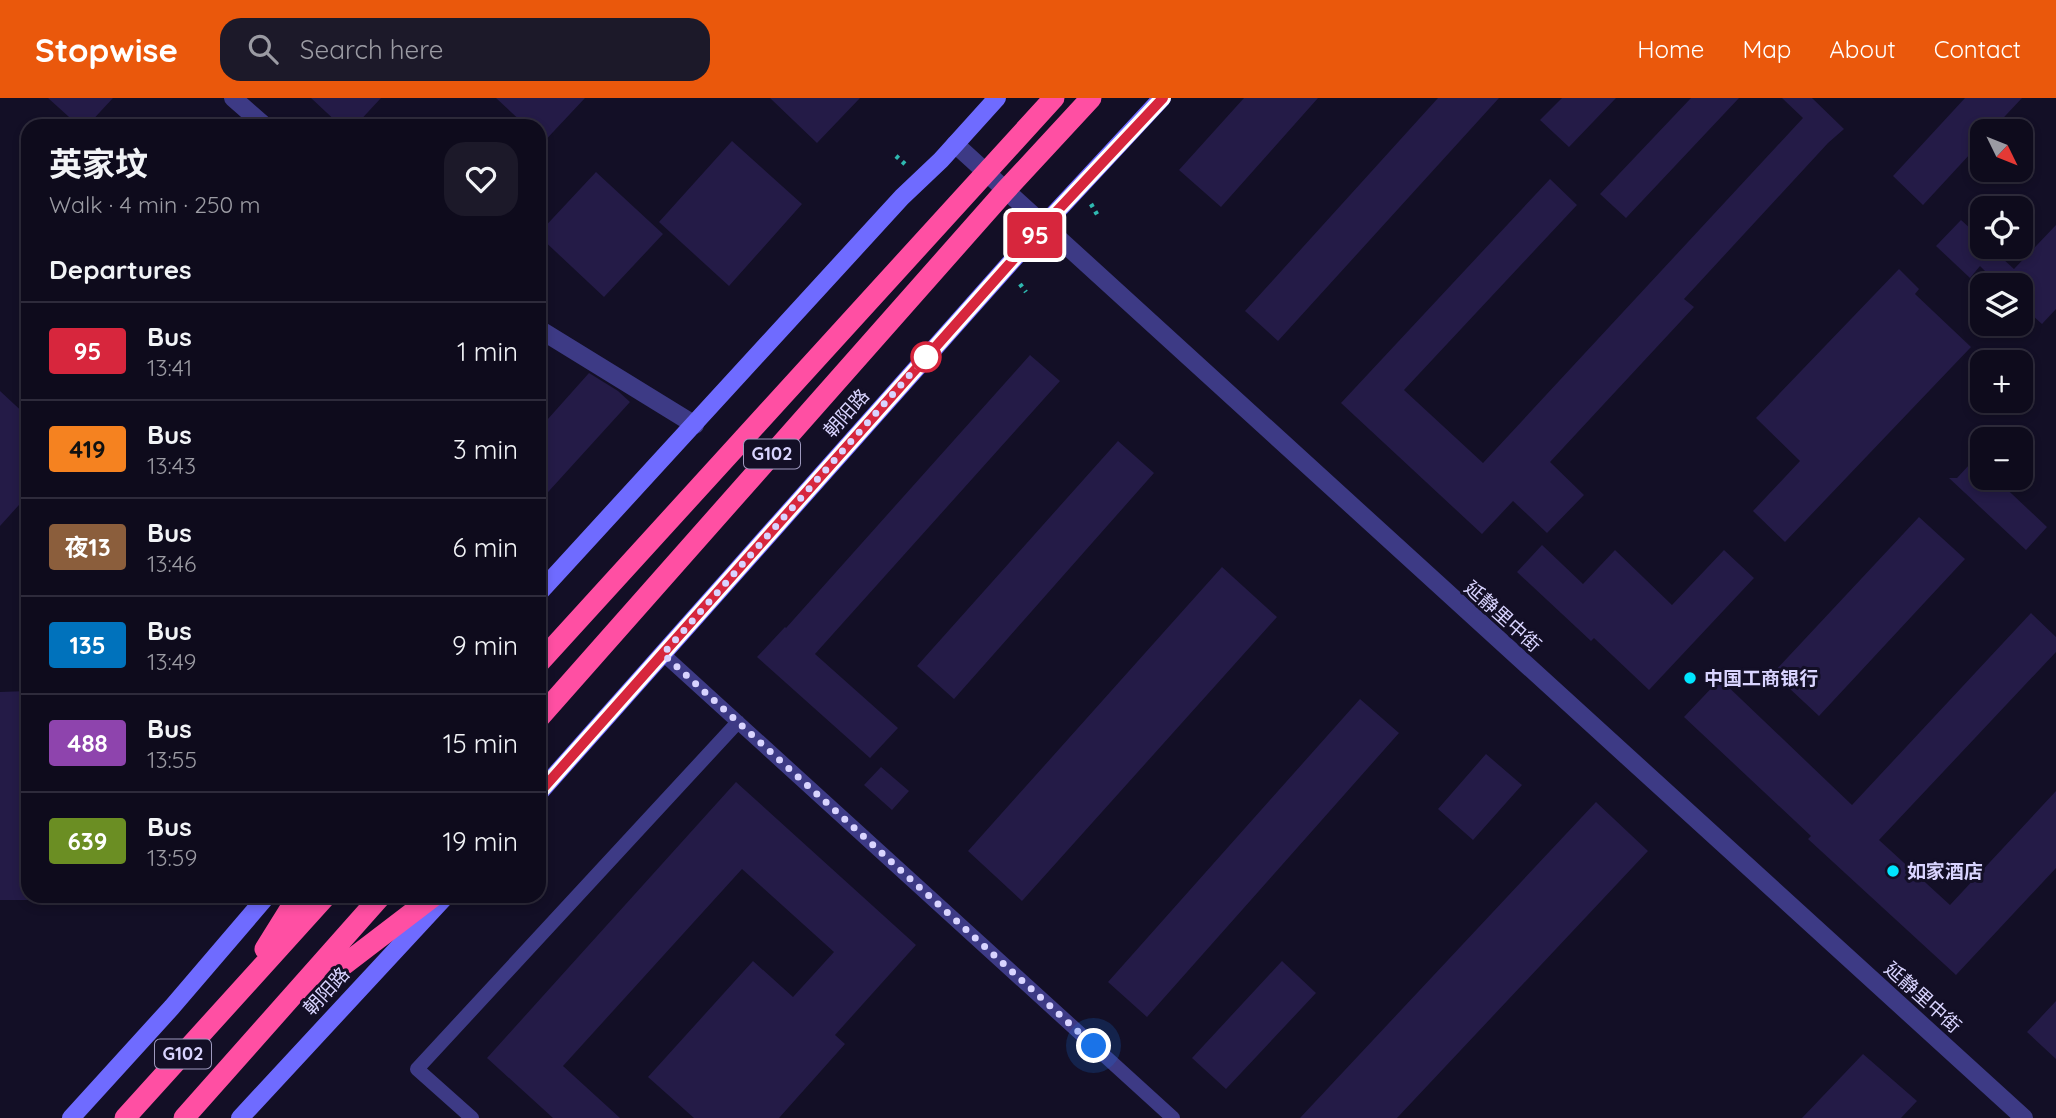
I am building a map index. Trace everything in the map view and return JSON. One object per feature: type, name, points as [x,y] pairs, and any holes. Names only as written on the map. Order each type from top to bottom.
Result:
[{"type":"highway","name":"G102","points":[[546,655],[1054,98]]},
{"type":"highway","name":"朝阳路","points":[[546,710],[1005,191],[1091,98]]},
{"type":"highway","points":[[241,990],[294,903]]},
{"type":"highway","name":"G102","points":[[125,1118],[320,903]]},
{"type":"highway","name":"朝阳路","points":[[184,1118],[375,903]]},
{"type":"highway","points":[[273,1018],[425,903]]},
{"type":"street","points":[[233,98],[257,119]]},
{"type":"street","points":[[546,585],[902,197],[922,180],[997,98]]},
{"type":"street","name":"朝阳路","points":[[546,785],[1043,226],[1163,98]]},
{"type":"street","name":"延静里中街","points":[[955,144],[2024,1118]]},
{"type":"street","points":[[546,334],[695,425]]},
{"type":"street","points":[[71,1118],[172,1007],[261,903]]},
{"type":"street","name":"朝阳路","points":[[240,1118],[440,903]]},
{"type":"lane","points":[[663,654],[1173,1118]]},
{"type":"lane","points":[[472,1118],[417,1069],[738,722]]},
{"type":"building","points":[[48,98],[113,98],[94,119],[71,119]]},
{"type":"building","points":[[311,98],[381,98],[362,119],[334,119]]},
{"type":"building","points":[[496,98],[585,98],[546,140],[546,119],[518,119]]},
{"type":"building","points":[[770,98],[860,98],[817,143]]},
{"type":"building","points":[[1244,98],[1318,98],[1221,207],[1179,170]]},
{"type":"building","points":[[1438,98],[1499,98],[1278,341],[1245,311]]},
{"type":"building","points":[[1562,98],[1616,98],[1569,147],[1540,120]]},
{"type":"building","points":[[1691,98],[1739,98],[1626,218],[1600,194]]},
{"type":"building","points":[[1782,98],[1812,98],[1844,129],[1684,299],[1694,307],[1550,462],[1584,495],[1547,533],[1513,501],[1482,534],[1341,403],[1550,179],[1577,205],[1404,390],[1483,463],[1803,118]]},
{"type":"building","points":[[1965,98],[2022,98],[2002,119],[1970,119],[1970,154],[1923,205],[1893,176]]},
{"type":"building","points":[[732,141],[802,204],[729,286],[659,222]]},
{"type":"building","points":[[596,172],[663,234],[604,297],[546,243],[546,226]]},
{"type":"building","points":[[1961,220],[1970,228],[1970,259],[2003,259],[2014,269],[2024,259],[2033,259],[2033,249],[2056,225],[2056,309],[2042,324],[2033,316],[2033,273],[1987,273],[1980,266],[1974,273],[1970,273],[1970,278],[1936,246]]},
{"type":"building","points":[[1899,269],[1919,289],[1915,294],[1971,347],[1785,542],[1753,511],[1800,461],[1756,418]]},
{"type":"building","points":[[1030,355],[1060,381],[815,654],[898,728],[870,758],[757,657]]},
{"type":"building","points":[[589,373],[630,402],[546,494],[546,421]]},
{"type":"building","points":[[0,391],[21,410],[21,503],[0,526]]},
{"type":"building","points":[[1118,441],[1154,473],[954,699],[917,666]]},
{"type":"building","points":[[1970,464],[1970,490],[2008,490],[2047,527],[2026,550],[1949,478],[1957,478]]},
{"type":"building","points":[[1919,517],[1965,559],[1819,716],[1773,673]]},
{"type":"building","points":[[1542,545],[1583,584],[1615,550],[1672,605],[1724,550],[1754,578],[1649,690],[1594,638],[1591,641],[1517,572]]},
{"type":"building","points":[[1222,567],[1277,617],[1022,901],[968,851]]},
{"type":"building","points":[[2031,613],[2056,637],[2056,652],[1879,840],[1950,905],[2056,791],[2056,868],[1956,975],[1808,839],[1811,836],[1684,717],[1720,679],[1852,805]]},
{"type":"building","points":[[21,691],[21,900],[0,900],[0,692]]},
{"type":"building","points":[[1360,699],[1399,733],[1147,1017],[1108,982]]},
{"type":"building","points":[[1486,754],[1522,785],[1473,840],[1438,809]]},
{"type":"building","points":[[881,767],[909,791],[892,810],[864,785]]},
{"type":"building","points":[[736,782],[916,945],[835,1035],[845,1044],[779,1118],[694,1118],[648,1077],[753,961],[793,997],[834,952],[742,869],[563,1066],[620,1118],[553,1118],[487,1058]]},
{"type":"building","points":[[1596,802],[1648,851],[1397,1118],[1300,1118]]},
{"type":"building","points":[[1282,961],[1316,993],[1226,1089],[1192,1058]]},
{"type":"building","points":[[2056,1001],[2056,1059],[2027,1032]]},
{"type":"building","points":[[1863,1054],[1917,1101],[1901,1118],[1802,1118]]},
{"type":"bus line","name":"95","points":[[546,785],[1043,226],[1163,98]]},
{"type":"place","name":"中国工商银行","points":[[1690,678]]},
{"type":"place","name":"如家酒店","points":[[1893,871]]},
{"type":"route","points":[[926,357],[930,352],[663,654],[1094,1046]]}]
